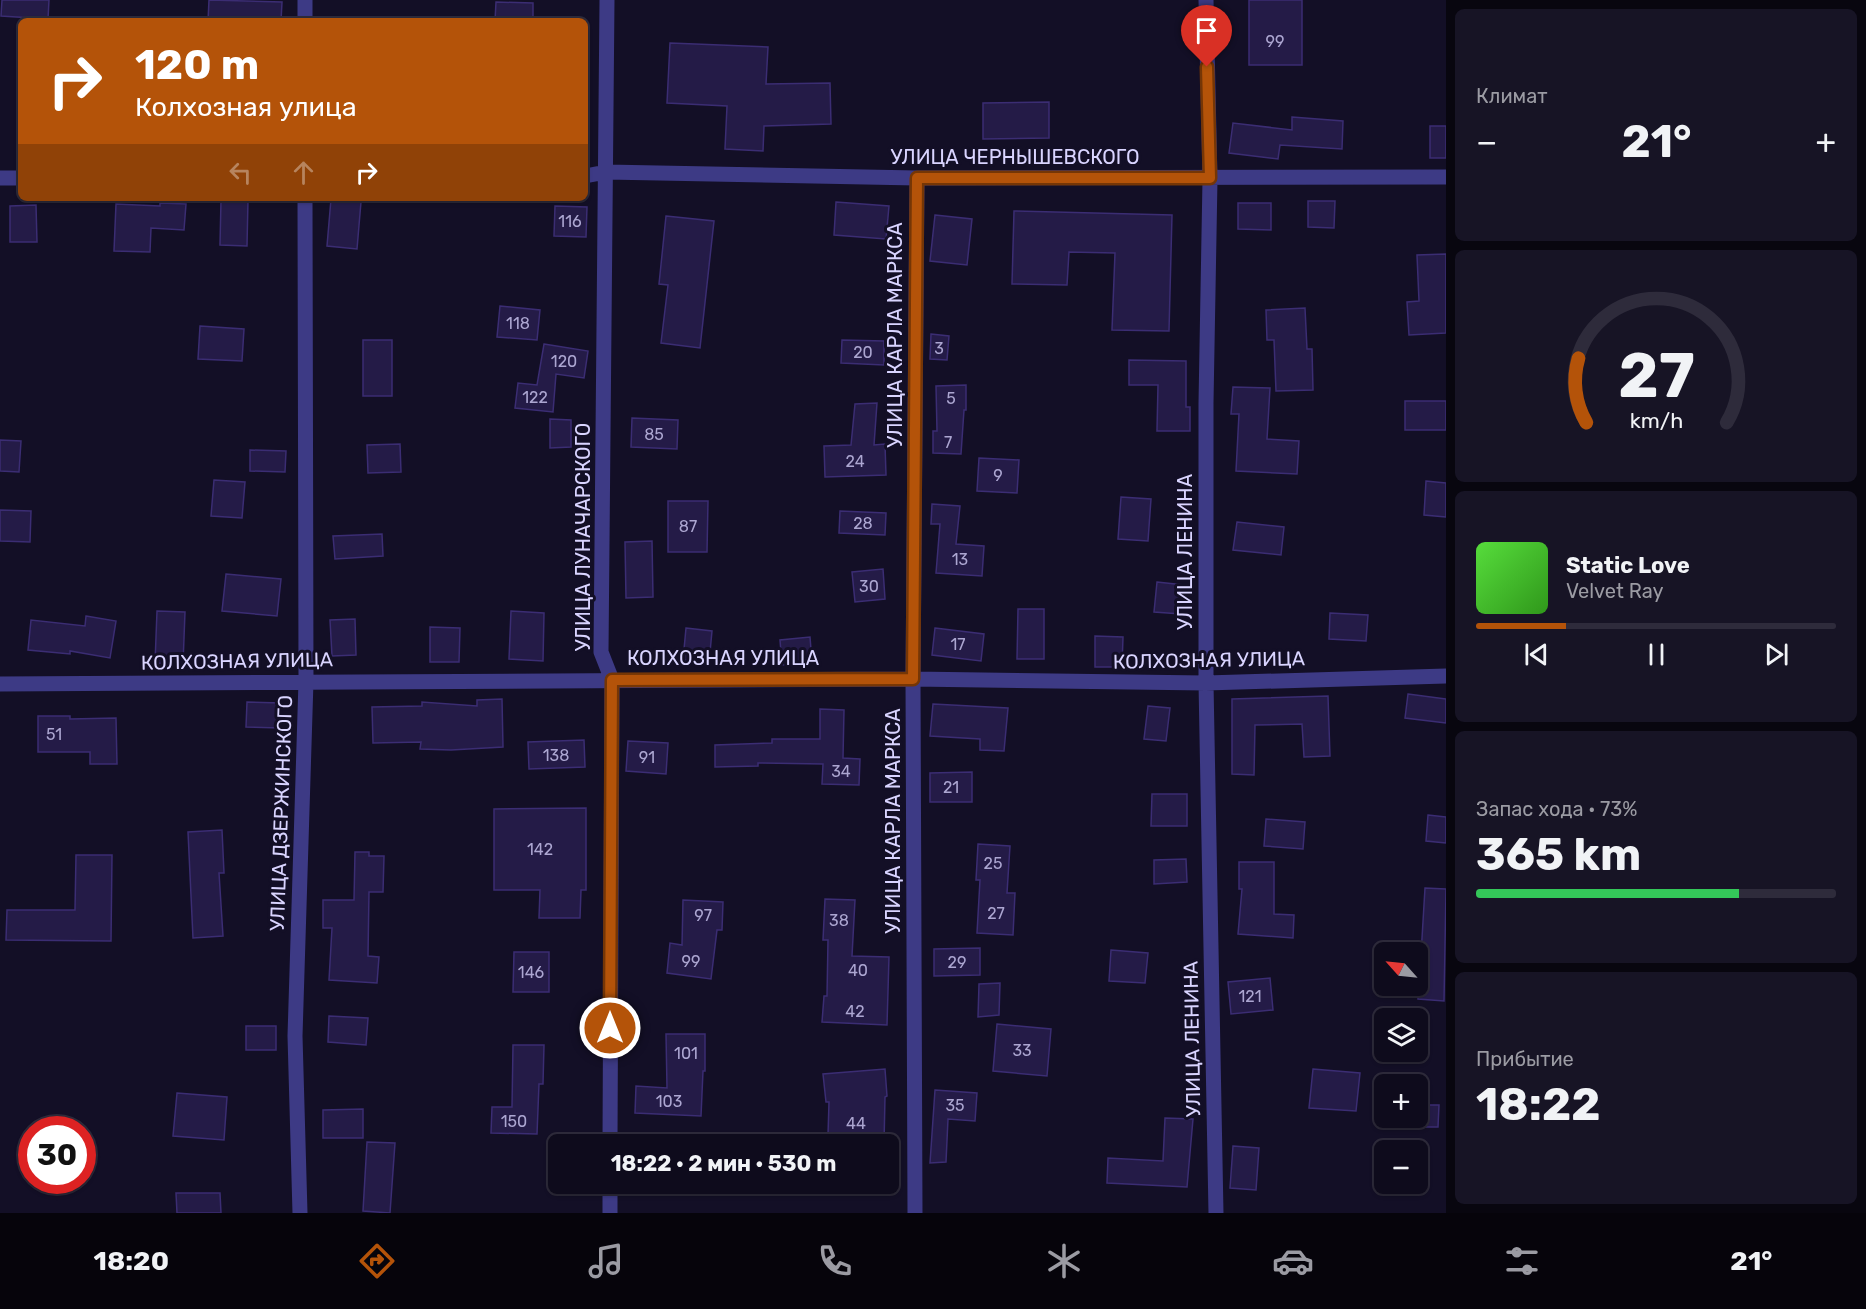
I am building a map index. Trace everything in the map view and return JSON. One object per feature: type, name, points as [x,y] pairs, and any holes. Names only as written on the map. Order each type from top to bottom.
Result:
[{"type":"street","points":[[304,0],[305,18]]},
{"type":"street","name":"УЛИЦА ЛУНАЧАРСКОГО","points":[[607,0],[601,652],[612,680],[610,1134]]},
{"type":"street","name":"УЛИЦА ЛЕНИНА","points":[[1206,0],[1210,178],[1206,415],[1206,683],[1216,1213]]},
{"type":"street","name":"УЛИЦА ЧЕРНЫШЕВСКОГО","points":[[588,175],[606,172],[917,178],[1446,177]]},
{"type":"street","points":[[0,178],[18,178]]},
{"type":"street","name":"УЛИЦА КАРЛА МАРКСА","points":[[915,1213],[913,679],[917,178]]},
{"type":"street","name":"УЛИЦА ДЗЕРЖИНСКОГО","points":[[300,1213],[294,1036],[306,681],[305,201]]},
{"type":"street","name":"КОЛХОЗНАЯ УЛИЦА","points":[[0,684],[913,679],[1206,683],[1446,676]]},
{"type":"street","points":[[610,1194],[610,1213]]},
{"type":"building","points":[[2,0],[49,0],[48,18],[1,16]]},
{"type":"building","points":[[209,0],[282,2],[281,18],[208,18]]},
{"type":"building","points":[[1249,0],[1302,0],[1302,65],[1249,65]]},
{"type":"building","points":[[496,2],[533,3],[533,18],[495,18]]},
{"type":"building","points":[[670,43],[768,47],[766,84],[830,83],[831,124],[764,126],[763,151],[725,149],[727,106],[667,103]]},
{"type":"building","points":[[1049,102],[1049,138],[983,139],[983,103]]},
{"type":"building","points":[[1292,117],[1343,121],[1342,149],[1280,145],[1278,159],[1229,153],[1233,123],[1292,130]]},
{"type":"building","points":[[1430,126],[1446,126],[1446,158],[1430,158]]},
{"type":"building","points":[[221,201],[248,201],[247,246],[220,245]]},
{"type":"building","points":[[331,201],[361,202],[357,249],[327,246]]},
{"type":"building","points":[[1308,201],[1335,201],[1334,228],[1308,227]]},
{"type":"building","points":[[836,202],[889,206],[886,239],[834,235]]},
{"type":"building","points":[[160,203],[186,204],[184,230],[151,228],[150,252],[114,251],[116,204],[160,206]]},
{"type":"building","points":[[1238,203],[1271,203],[1271,230],[1238,229]]},
{"type":"building","points":[[36,205],[37,242],[10,242],[10,206]]},
{"type":"building","points":[[555,206],[587,207],[586,237],[554,236]]},
{"type":"building","points":[[1014,211],[1172,215],[1169,331],[1112,330],[1115,253],[1069,252],[1067,285],[1012,284]]},
{"type":"building","points":[[935,215],[972,219],[967,265],[930,261]]},
{"type":"building","points":[[666,216],[714,221],[700,348],[661,343],[668,285],[659,284]]},
{"type":"building","points":[[1446,254],[1446,333],[1409,335],[1407,302],[1419,301],[1417,255]]},
{"type":"building","points":[[500,306],[540,310],[537,340],[497,337]]},
{"type":"building","points":[[1305,308],[1307,349],[1312,349],[1313,390],[1276,391],[1274,340],[1267,340],[1266,310]]},
{"type":"building","points":[[200,326],[244,329],[242,361],[198,359]]},
{"type":"building","points":[[931,334],[949,336],[947,360],[930,359]]},
{"type":"building","points":[[363,340],[392,340],[392,396],[363,396]]},
{"type":"building","points":[[842,340],[884,341],[884,365],[841,363]]},
{"type":"building","points":[[544,344],[588,351],[584,378],[556,374],[553,412],[515,408],[518,383],[537,385]]},
{"type":"building","points":[[1129,360],[1186,361],[1186,407],[1190,407],[1190,431],[1157,431],[1158,385],[1129,385]]},
{"type":"building","points":[[966,385],[966,410],[964,410],[961,454],[933,453],[933,431],[937,431],[936,386]]},
{"type":"building","points":[[1233,387],[1270,388],[1267,439],[1299,441],[1297,474],[1236,471],[1239,414],[1231,414]]},
{"type":"building","points":[[1405,401],[1446,401],[1446,430],[1405,430]]},
{"type":"building","points":[[877,403],[874,445],[885,444],[886,475],[825,477],[824,446],[851,445],[855,404]]},
{"type":"building","points":[[632,418],[678,420],[677,449],[631,447]]},
{"type":"building","points":[[550,419],[571,420],[571,447],[550,448]]},
{"type":"building","points":[[0,440],[21,441],[19,472],[0,471]]},
{"type":"building","points":[[400,444],[401,472],[368,473],[367,445]]},
{"type":"building","points":[[250,450],[286,451],[285,472],[250,471]]},
{"type":"building","points":[[979,458],[1019,460],[1017,493],[977,491]]},
{"type":"building","points":[[214,480],[245,482],[242,518],[211,516]]},
{"type":"building","points":[[1426,481],[1446,483],[1446,517],[1424,515]]},
{"type":"building","points":[[1121,497],[1151,499],[1148,541],[1118,539]]},
{"type":"building","points":[[668,501],[708,501],[707,552],[668,552]]},
{"type":"building","points":[[932,504],[960,506],[956,544],[984,546],[982,576],[936,573],[940,524],[931,524]]},
{"type":"building","points":[[0,510],[31,511],[30,542],[0,541]]},
{"type":"building","points":[[840,511],[886,513],[885,535],[839,533]]},
{"type":"building","points":[[1237,522],[1284,527],[1281,555],[1233,550]]},
{"type":"building","points":[[382,534],[383,556],[335,559],[333,536]]},
{"type":"building","points":[[652,541],[653,597],[626,598],[625,542]]},
{"type":"building","points":[[883,569],[885,599],[855,602],[852,572]]},
{"type":"building","points":[[226,574],[281,579],[277,616],[222,611]]},
{"type":"building","points":[[1157,582],[1184,585],[1181,614],[1154,612]]},
{"type":"building","points":[[1018,609],[1044,609],[1044,659],[1017,659]]},
{"type":"building","points":[[157,611],[185,612],[183,664],[155,663]]},
{"type":"building","points":[[511,611],[544,613],[543,661],[509,659]]},
{"type":"building","points":[[1330,613],[1368,615],[1366,641],[1329,639]]},
{"type":"building","points":[[86,616],[116,621],[110,658],[70,651],[70,654],[28,650],[31,620],[85,626]]},
{"type":"building","points":[[355,619],[356,655],[332,656],[330,620]]},
{"type":"building","points":[[430,627],[460,628],[459,662],[430,662]]},
{"type":"building","points":[[686,628],[712,631],[709,663],[683,660]]},
{"type":"building","points":[[935,628],[984,634],[981,661],[932,655]]},
{"type":"building","points":[[1095,636],[1123,637],[1122,667],[1095,667]]},
{"type":"building","points":[[810,637],[812,662],[782,665],[780,640]]},
{"type":"building","points":[[1408,694],[1446,699],[1446,723],[1405,718]]},
{"type":"building","points":[[1328,696],[1330,756],[1304,757],[1302,724],[1255,725],[1254,775],[1232,774],[1232,699]]},
{"type":"building","points":[[502,699],[503,747],[451,750],[420,749],[421,742],[373,743],[372,707],[422,706],[422,702],[477,706],[477,700]]},
{"type":"building","points":[[247,702],[281,703],[280,728],[246,727]]},
{"type":"building","points":[[933,704],[1008,708],[1004,751],[980,750],[980,739],[930,736]]},
{"type":"building","points":[[1148,706],[1170,708],[1166,741],[1144,739]]},
{"type":"building","points":[[820,709],[844,710],[843,758],[860,759],[859,785],[822,784],[823,764],[758,763],[758,766],[715,767],[715,745],[772,743],[772,739],[820,739]]},
{"type":"building","points":[[38,716],[70,716],[70,719],[116,718],[117,764],[90,764],[90,752],[38,752]]},
{"type":"building","points":[[584,740],[585,767],[529,769],[528,742]]},
{"type":"building","points":[[628,741],[668,743],[666,774],[626,771]]},
{"type":"building","points":[[972,772],[972,802],[930,802],[930,773]]},
{"type":"building","points":[[1152,794],[1187,794],[1187,826],[1151,826]]},
{"type":"building","points":[[586,808],[586,890],[581,890],[580,918],[539,918],[540,890],[494,890],[494,809]]},
{"type":"building","points":[[1428,815],[1446,817],[1446,843],[1426,841]]},
{"type":"building","points":[[1266,819],[1305,822],[1303,849],[1264,846]]},
{"type":"building","points":[[222,830],[224,873],[219,873],[223,936],[193,938],[188,832]]},
{"type":"building","points":[[978,844],[1010,846],[1007,893],[1015,893],[1013,935],[977,933],[980,880],[976,880]]},
{"type":"building","points":[[355,852],[369,852],[369,856],[384,856],[383,892],[369,892],[368,956],[379,957],[377,983],[329,980],[332,928],[323,928],[323,900],[354,900]]},
{"type":"building","points":[[76,855],[112,855],[111,941],[6,940],[7,910],[75,910]]},
{"type":"building","points":[[1186,859],[1187,882],[1154,884],[1154,860]]},
{"type":"building","points":[[1239,862],[1274,862],[1274,914],[1294,915],[1293,938],[1238,934],[1242,889],[1239,889]]},
{"type":"building","points":[[1425,888],[1446,889],[1444,1001],[1418,999],[1418,996],[1428,996],[1428,942],[1422,942]]},
{"type":"building","points":[[825,899],[855,900],[852,956],[889,957],[887,1025],[822,1022],[824,996],[827,996],[828,940],[823,940]]},
{"type":"building","points":[[683,900],[723,902],[722,930],[717,930],[711,979],[667,973],[670,943],[682,945]]},
{"type":"building","points":[[980,948],[980,975],[934,976],[934,949]]},
{"type":"building","points":[[1111,950],[1148,953],[1145,983],[1109,981]]},
{"type":"building","points":[[514,952],[549,952],[549,992],[513,992]]},
{"type":"building","points":[[1270,978],[1273,1010],[1231,1014],[1228,982]]},
{"type":"building","points":[[1000,983],[999,1015],[978,1017],[979,984]]},
{"type":"building","points":[[329,1016],[368,1018],[366,1045],[328,1042]]},
{"type":"building","points":[[997,1024],[1051,1029],[1047,1076],[993,1071]]},
{"type":"building","points":[[246,1026],[276,1026],[276,1050],[246,1050]]},
{"type":"building","points":[[666,1034],[705,1034],[705,1071],[703,1071],[701,1116],[635,1113],[636,1086],[667,1088]]},
{"type":"building","points":[[513,1045],[544,1045],[543,1084],[539,1084],[537,1134],[491,1133],[492,1107],[512,1107]]},
{"type":"building","points":[[885,1069],[887,1096],[885,1097],[884,1134],[828,1134],[829,1102],[826,1102],[823,1074]]},
{"type":"building","points":[[1313,1069],[1360,1073],[1356,1111],[1309,1108]]},
{"type":"building","points":[[935,1090],[977,1093],[975,1121],[948,1119],[946,1162],[930,1163]]},
{"type":"building","points":[[177,1093],[227,1097],[224,1140],[173,1136]]},
{"type":"building","points":[[1428,1105],[1439,1105],[1438,1127],[1428,1127]]},
{"type":"building","points":[[363,1109],[363,1138],[323,1138],[323,1110]]},
{"type":"building","points":[[1165,1118],[1193,1119],[1187,1187],[1107,1183],[1108,1158],[1163,1161]]},
{"type":"building","points":[[367,1142],[395,1143],[390,1213],[363,1211]]},
{"type":"building","points":[[1233,1146],[1259,1148],[1256,1190],[1230,1188]]},
{"type":"building","points":[[176,1193],[220,1193],[221,1213],[177,1213]]},
{"type":"route","points":[[610,1028],[612,680],[913,679],[917,178],[1210,178],[1207,67]]}]
